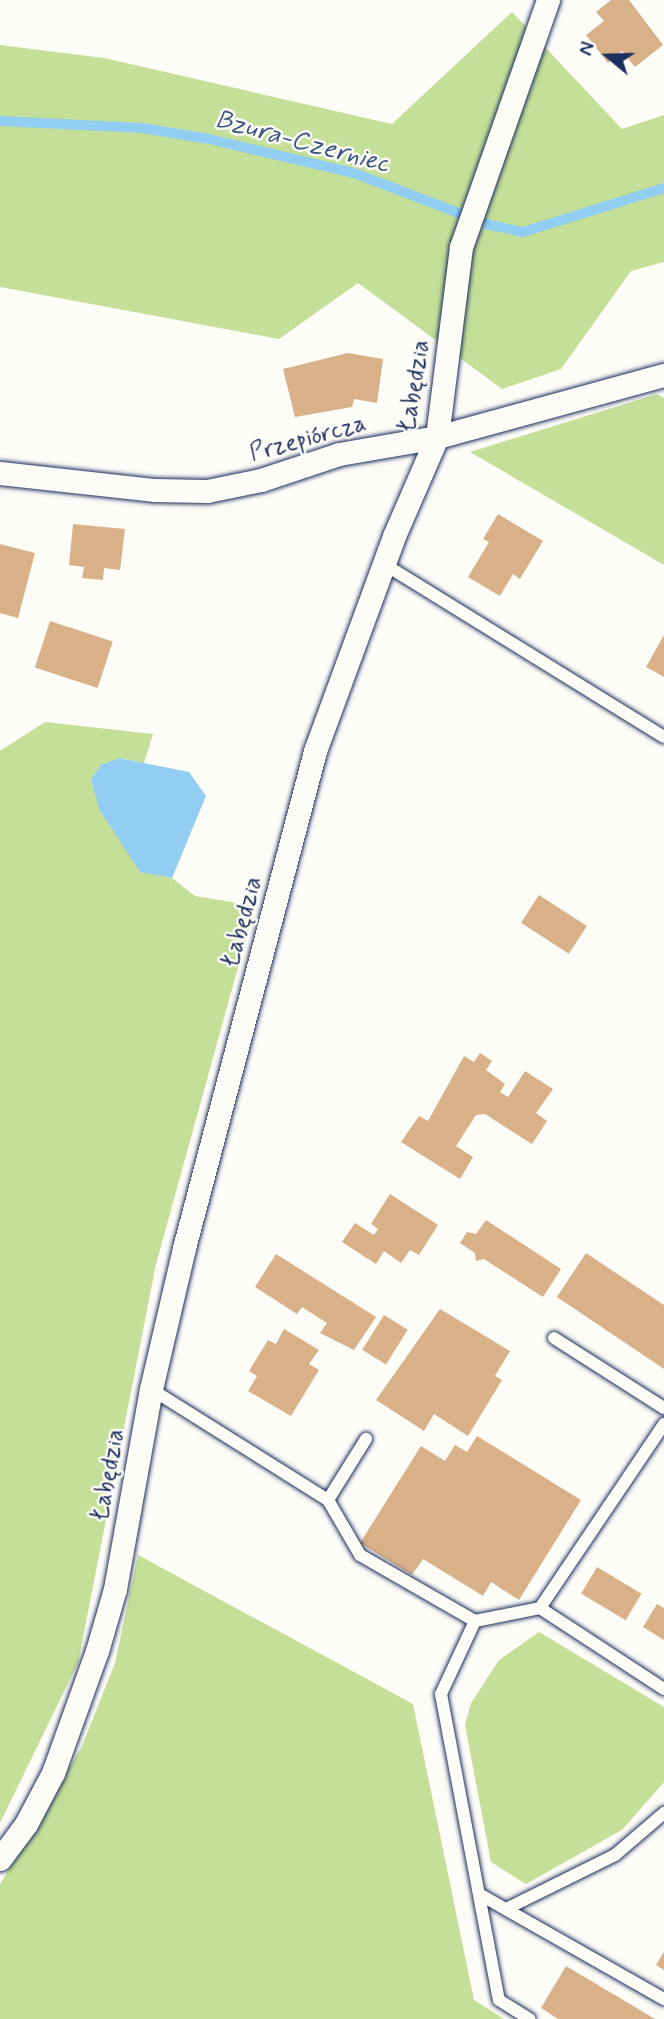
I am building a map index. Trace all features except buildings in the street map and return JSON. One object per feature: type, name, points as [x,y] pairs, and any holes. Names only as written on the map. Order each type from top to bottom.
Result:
[{"type":"street","name":"Łabędzia","points":[[0,1859],[26,1824],[52,1773],[97,1651],[115,1589],[151,1389],[315,751],[384,565],[437,437],[461,247],[548,0]]},
{"type":"street","name":"Przepiórcza","points":[[0,473],[155,490],[207,491],[261,480],[339,454],[437,437],[664,375]]},
{"type":"lane","points":[[384,565],[664,737]]},
{"type":"lane","points":[[554,1338],[664,1408]]},
{"type":"lane","points":[[151,1389],[328,1500],[360,1555],[475,1621],[540,1608],[664,1689]]},
{"type":"lane","points":[[540,1608],[664,1424]]},
{"type":"lane","points":[[328,1500],[366,1439]]},
{"type":"lane","points":[[475,1621],[441,1695],[499,2000],[529,2019]]},
{"type":"lane","points":[[506,1909],[615,1855],[664,1813]]},
{"type":"lane","points":[[479,1894],[664,1999]]},
{"type":"green space","points":[[512,12],[622,129],[664,115],[664,262],[631,271],[561,369],[502,389],[358,283],[279,339],[0,287],[0,45],[104,58],[392,124]]},
{"type":"green space","points":[[657,394],[664,398],[664,565],[470,452]]},
{"type":"green space","points":[[45,722],[153,734],[144,763],[120,758],[101,765],[91,779],[140,872],[172,878],[195,896],[255,906],[156,1264],[78,1663],[0,1823],[0,751]]},
{"type":"green space","points":[[138,1555],[413,1704],[474,2000],[504,2019],[0,2019],[0,1884],[82,1746],[115,1663]]},
{"type":"green space","points":[[539,1632],[664,1707],[664,1782],[622,1830],[526,1884],[491,1862],[465,1725],[471,1703],[499,1660]]},
{"type":"water","points":[[119,758],[189,772],[206,796],[172,878],[140,872],[99,809],[91,779],[101,765]]},
{"type":"waterway","name":"Bzura-Czerniec","points":[[0,121],[142,128],[209,139],[354,173],[490,225],[523,232],[664,188]]}]
